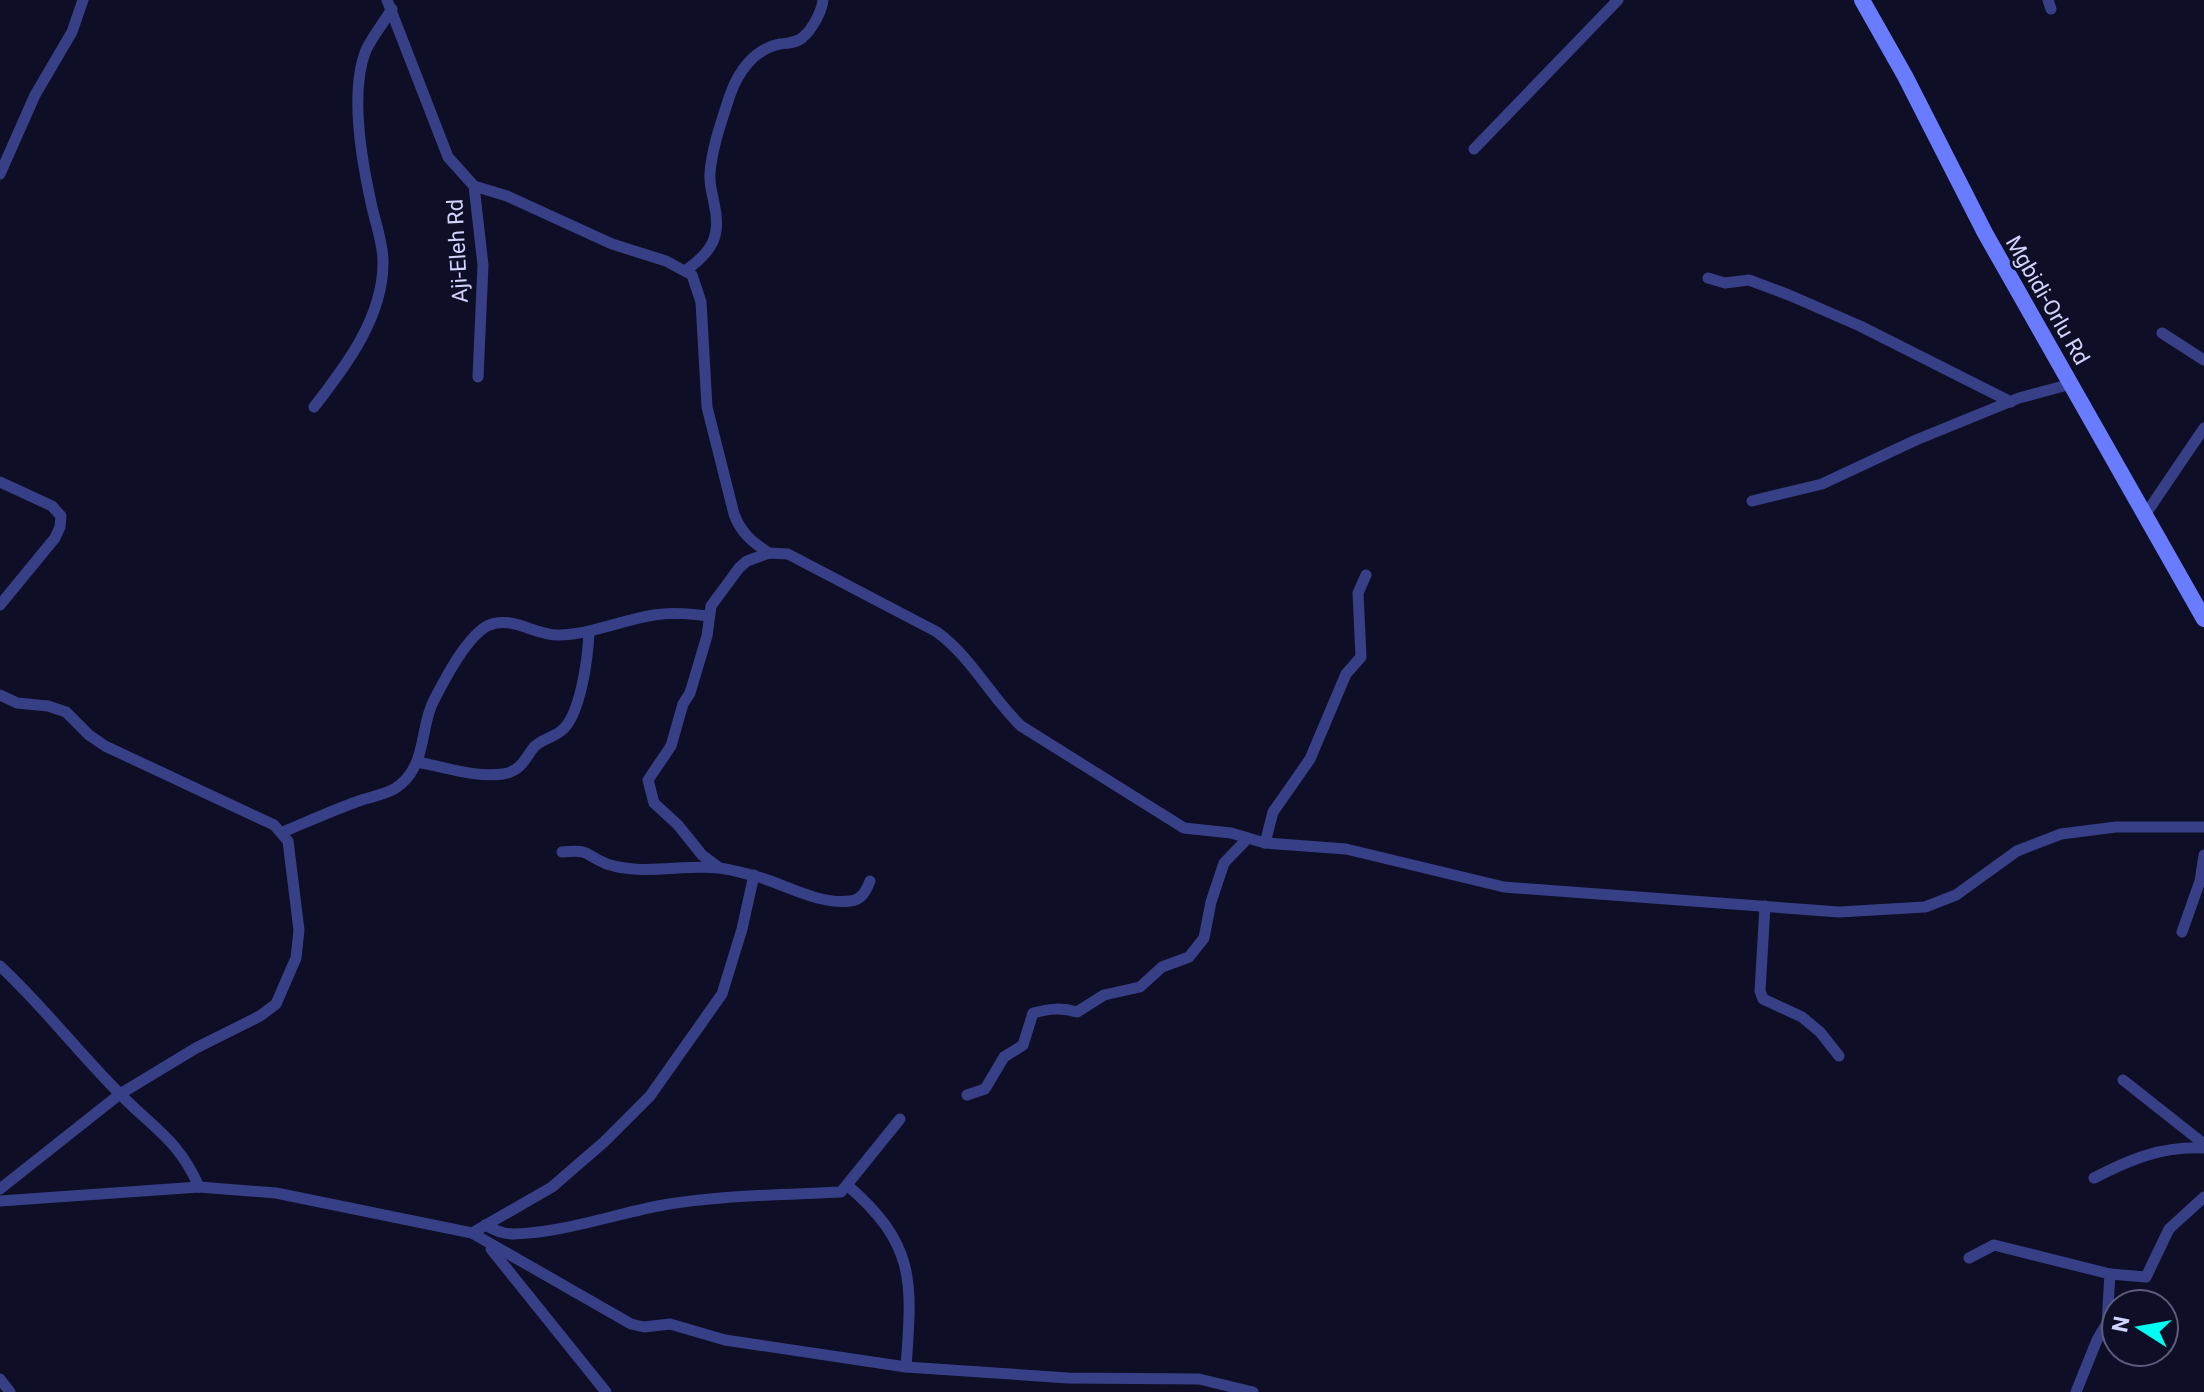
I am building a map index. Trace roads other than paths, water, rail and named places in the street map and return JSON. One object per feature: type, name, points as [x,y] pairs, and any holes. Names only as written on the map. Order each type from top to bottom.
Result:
[{"type":"main road","name":"Mgbidi-Orlu Rd","points":[[1862,0],[1905,76],[1985,233],[2204,619]]},
{"type":"street","points":[[0,174],[35,95],[72,32],[83,0]]},
{"type":"street","points":[[685,271],[704,258],[715,237],[717,224],[709,175],[734,85],[753,58],[775,45],[805,37],[821,10],[823,0]]},
{"type":"street","points":[[1474,149],[1618,0]]},
{"type":"street","points":[[314,407],[358,347],[373,312],[380,282],[382,252],[359,121],[360,75],[366,50],[389,4]]},
{"type":"street","name":"Aji-Eleh Rd","points":[[389,4],[448,157],[474,186],[483,265],[478,377]]},
{"type":"street","points":[[474,186],[507,196],[612,244],[666,261],[692,275],[701,302],[707,407],[734,514],[740,529],[753,543],[769,553]]},
{"type":"street","points":[[1708,278],[1725,283],[1749,280],[1789,295],[1860,326],[2011,402]]},
{"type":"street","points":[[2162,333],[2204,360]]},
{"type":"street","points":[[1752,501],[1822,484],[1916,440],[2011,402],[2071,384]]},
{"type":"street","points":[[2145,515],[2204,428]]},
{"type":"street","points":[[0,482],[52,506],[61,516],[55,538],[0,605]]},
{"type":"street","points":[[718,867],[702,855],[678,825],[654,803],[648,780],[671,746],[707,636],[711,606],[739,568],[747,561],[769,553],[788,554],[937,632],[953,643],[999,705],[1021,726],[1184,828],[1231,833],[1265,843],[1346,849],[1504,887],[1839,912],[1925,907],[1956,895],[2017,851],[2061,834],[2116,827],[2204,827]]},
{"type":"street","points":[[1265,843],[1273,812],[1310,759],[1346,674],[1361,657],[1358,593],[1366,575]]},
{"type":"street","points":[[283,832],[402,784],[417,762],[431,704],[449,672],[487,626],[499,623],[517,625],[557,636],[589,632],[657,614],[709,616]]},
{"type":"street","points":[[417,762],[477,773],[501,774],[522,767],[541,741],[563,730],[569,722],[577,705],[589,647],[589,632]]},
{"type":"street","points":[[0,695],[17,703],[48,706],[66,712],[105,746],[257,816],[283,832],[291,854],[299,930],[296,958],[276,1004],[120,1094],[0,1189]]},
{"type":"street","points":[[967,1095],[985,1089],[1004,1057],[1023,1045],[1033,1013],[1066,1008],[1077,1012],[1104,995],[1140,987],[1162,967],[1189,957],[1204,938],[1211,902],[1224,863],[1248,838]]},
{"type":"street","points":[[562,852],[587,851],[607,864],[640,869],[718,867],[754,875],[808,894],[844,901],[855,901],[865,894],[870,881]]},
{"type":"street","points":[[2182,932],[2200,881],[2204,855]]},
{"type":"street","points":[[472,1233],[552,1187],[604,1142],[650,1096],[722,994],[742,929],[754,875]]},
{"type":"street","points":[[1765,906],[1760,991],[1763,999],[1802,1017],[1820,1032],[1839,1056]]},
{"type":"street","points":[[0,966],[61,1027],[120,1094],[167,1135],[188,1162],[199,1187]]},
{"type":"street","points":[[2123,1080],[2204,1146]]},
{"type":"street","points":[[485,1225],[500,1233],[525,1233],[662,1205],[841,1192],[900,1119]]},
{"type":"street","points":[[2094,1178],[2126,1162],[2176,1147],[2204,1146]]},
{"type":"street","points":[[847,1185],[863,1199],[887,1229],[906,1264],[911,1301],[906,1367]]},
{"type":"street","points":[[0,1201],[199,1187],[276,1193],[472,1233],[631,1324],[644,1327],[670,1324],[725,1340],[906,1367],[1068,1378],[1199,1379],[1253,1392]]},
{"type":"street","points":[[1969,1258],[1994,1245],[2110,1274],[2146,1277],[2169,1229],[2204,1197]]},
{"type":"street","points":[[485,1242],[606,1392]]},
{"type":"street","points":[[2110,1274],[2111,1288]]},
{"type":"street","points":[[2076,1392],[2100,1337]]},
{"type":"street","points":[[0,1379],[10,1392]]}]
